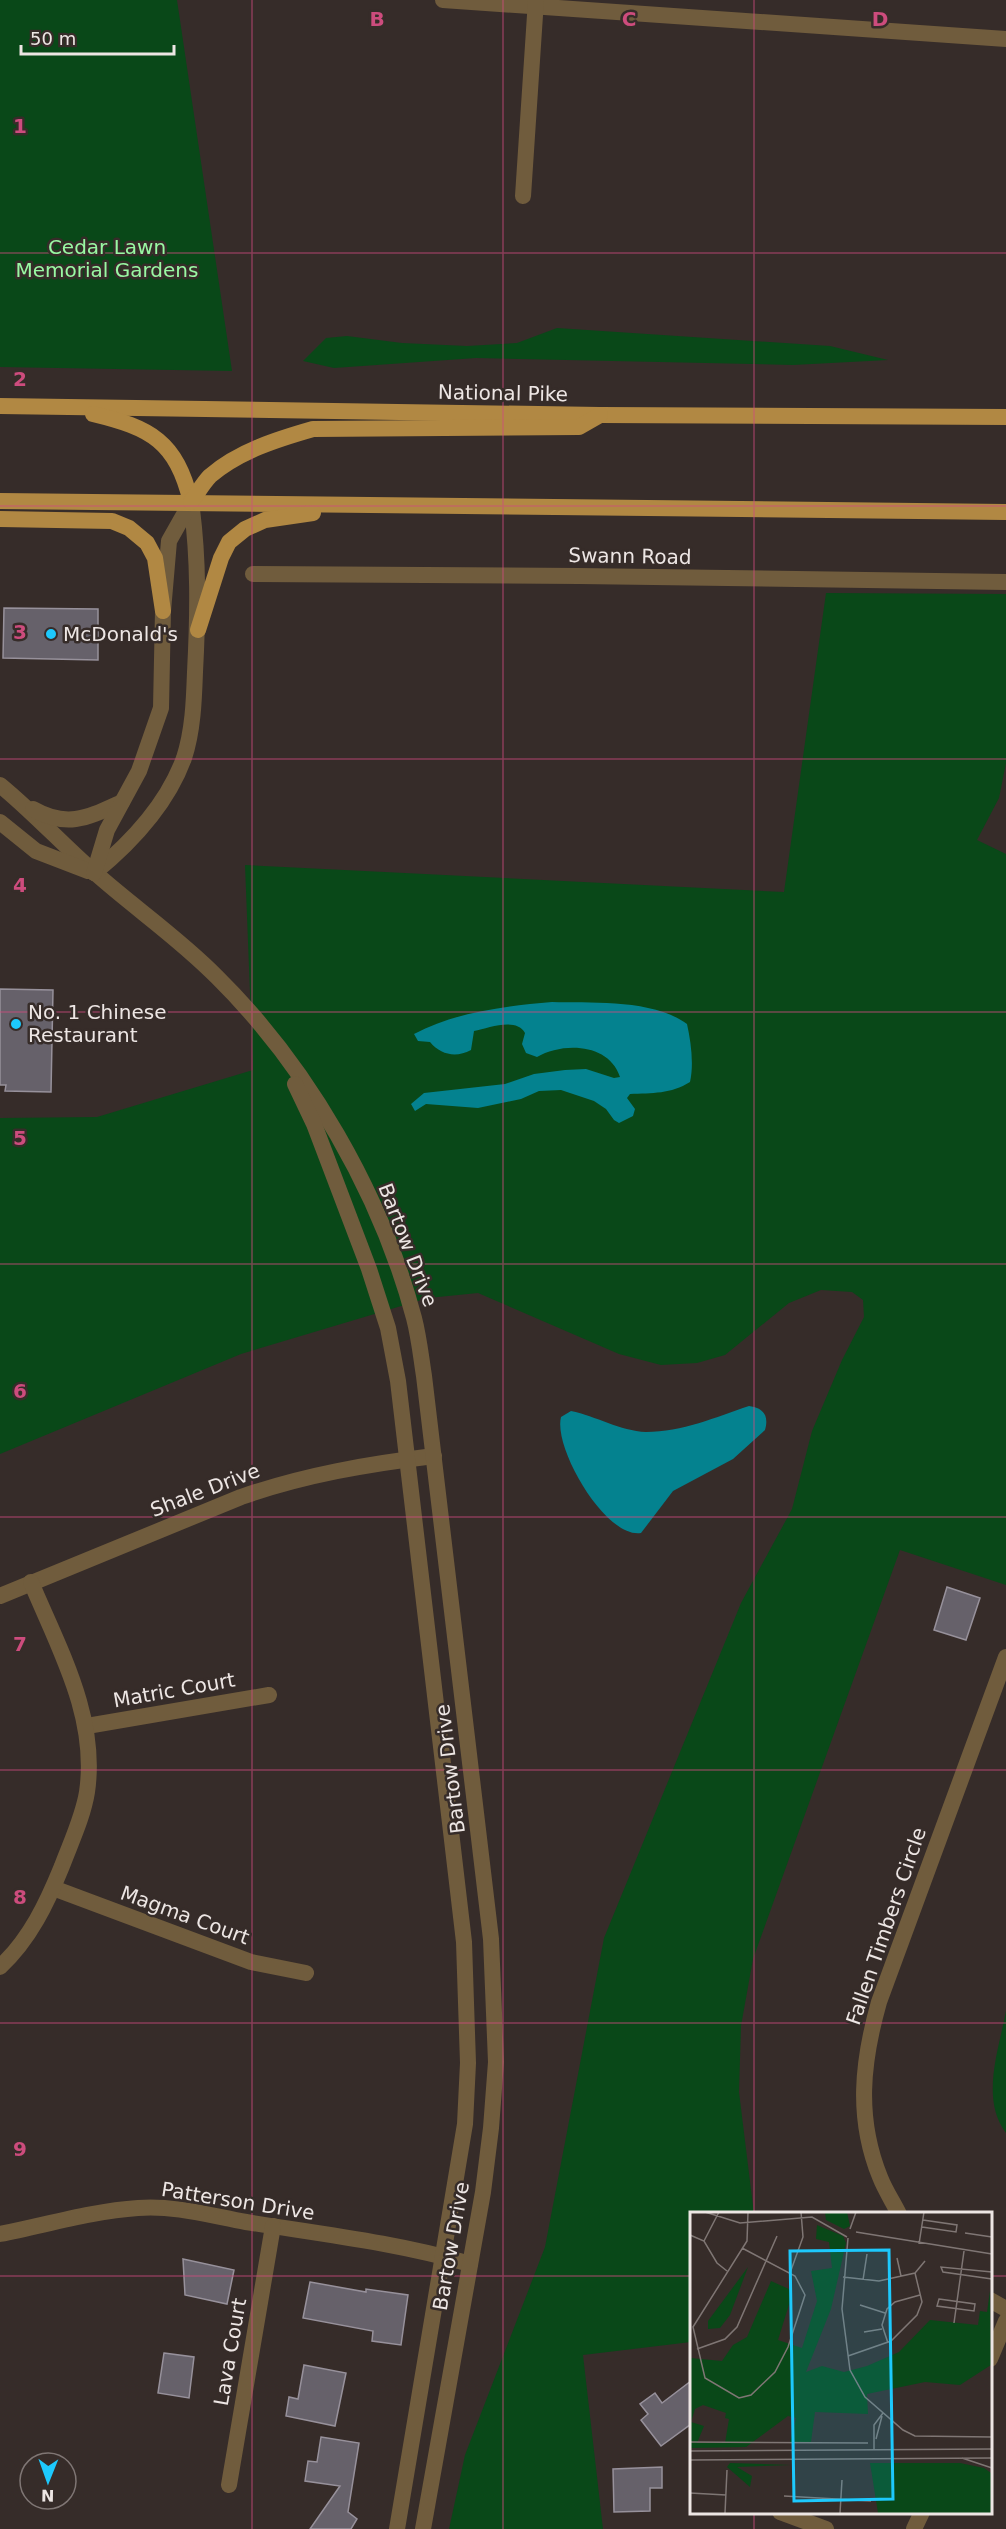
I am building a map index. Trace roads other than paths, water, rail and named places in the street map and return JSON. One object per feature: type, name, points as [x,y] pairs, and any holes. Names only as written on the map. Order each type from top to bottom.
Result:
[{"type":"main road","name":"National Pike","points":[[0,406],[600,415],[1006,417]]},
{"type":"main road","points":[[62,407],[126,422],[148,432],[170,451],[185,477],[191,502]]},
{"type":"main road","points":[[191,502],[209,477],[226,465],[262,446],[313,429],[579,427],[600,415]]},
{"type":"main road","points":[[0,501],[1006,512]]},
{"type":"main road","points":[[198,630],[221,558],[229,542],[244,529],[266,520],[360,505]]},
{"type":"main road","points":[[0,519],[111,521],[129,528],[147,543],[155,558],[163,611]]},
{"type":"street","points":[[443,0],[536,3],[1006,39]]},
{"type":"street","points":[[522,196],[536,3]]},
{"type":"street","points":[[94,873],[107,830],[140,771],[161,708],[163,611],[170,541],[191,502]]},
{"type":"street","points":[[94,873],[122,850],[147,823],[170,787],[184,758],[193,711],[198,630],[196,543],[191,502]]},
{"type":"street","name":"Swann Road","points":[[253,574],[1006,582]]},
{"type":"street","points":[[0,785],[21,802],[49,818],[66,820],[92,816],[122,802]]},
{"type":"street","name":"Bartow Drive","points":[[21,802],[53,836],[94,873],[202,962],[272,1035],[326,1115],[363,1184],[393,1256],[414,1319],[434,1456],[491,1940],[496,2062],[491,2128],[470,2264],[423,2529]]},
{"type":"street","points":[[0,822],[36,851],[94,873]]},
{"type":"street","name":"Bartow Drive","points":[[272,1035],[314,1124],[369,1269],[388,1328],[398,1381],[464,1942],[468,2003],[465,2124],[441,2256],[397,2529]]},
{"type":"street","name":"Shale Drive","points":[[0,1596],[241,1497],[276,1485],[316,1474],[434,1456]]},
{"type":"street","points":[[0,1967],[11,1957],[31,1930],[53,1888],[81,1816],[87,1793],[89,1762],[87,1726],[74,1684],[31,1582]]},
{"type":"street","name":"Fallen Timbers Circle","points":[[898,2212],[880,2177],[867,2134],[863,2087],[867,2044],[879,2002],[1006,1657]]},
{"type":"street","name":"Matric Court","points":[[87,1726],[269,1695]]},
{"type":"street","name":"Magma Court","points":[[53,1888],[250,1962],[306,1973]]},
{"type":"street","name":"Patterson Drive","points":[[0,2235],[105,2212],[141,2208],[174,2210],[441,2256],[470,2264]]},
{"type":"street","name":"Lava Court","points":[[229,2486],[273,2226]]},
{"type":"street","points":[[991,2301],[1006,2309]]},
{"type":"street","points":[[991,2357],[1006,2321]]},
{"type":"street","points":[[785,2514],[826,2529]]},
{"type":"street","points":[[915,2529],[921,2514]]},
{"type":"water","points":[[552,1002],[640,1006],[673,1016],[687,1024],[692,1053],[690,1082],[668,1091],[630,1094],[627,1098],[635,1109],[633,1116],[619,1123],[606,1109],[594,1101],[561,1090],[539,1091],[521,1099],[478,1108],[426,1104],[415,1111],[411,1104],[424,1093],[505,1084],[534,1074],[586,1069],[614,1078],[620,1077],[606,1057],[596,1052],[572,1048],[559,1049],[537,1057],[526,1053],[522,1044],[525,1033],[521,1028],[515,1026],[502,1025],[474,1031],[471,1050],[460,1054],[449,1054],[439,1050],[430,1042],[418,1041],[414,1034],[463,1015]]},
{"type":"water","points":[[749,1406],[762,1411],[766,1417],[765,1430],[733,1459],[673,1491],[641,1533],[627,1531],[613,1522],[598,1507],[574,1469],[565,1449],[561,1431],[561,1417],[571,1411],[627,1429],[646,1432],[686,1427]]},
{"type":"place","name":"McDonald's","points":[[51,634]]},
{"type":"place","name":"No. 1 Chinese Restaurant","points":[[16,1024]]},
{"type":"park label","name":"Cedar Lawn Memorial Gardens","points":[[107,258]]}]
